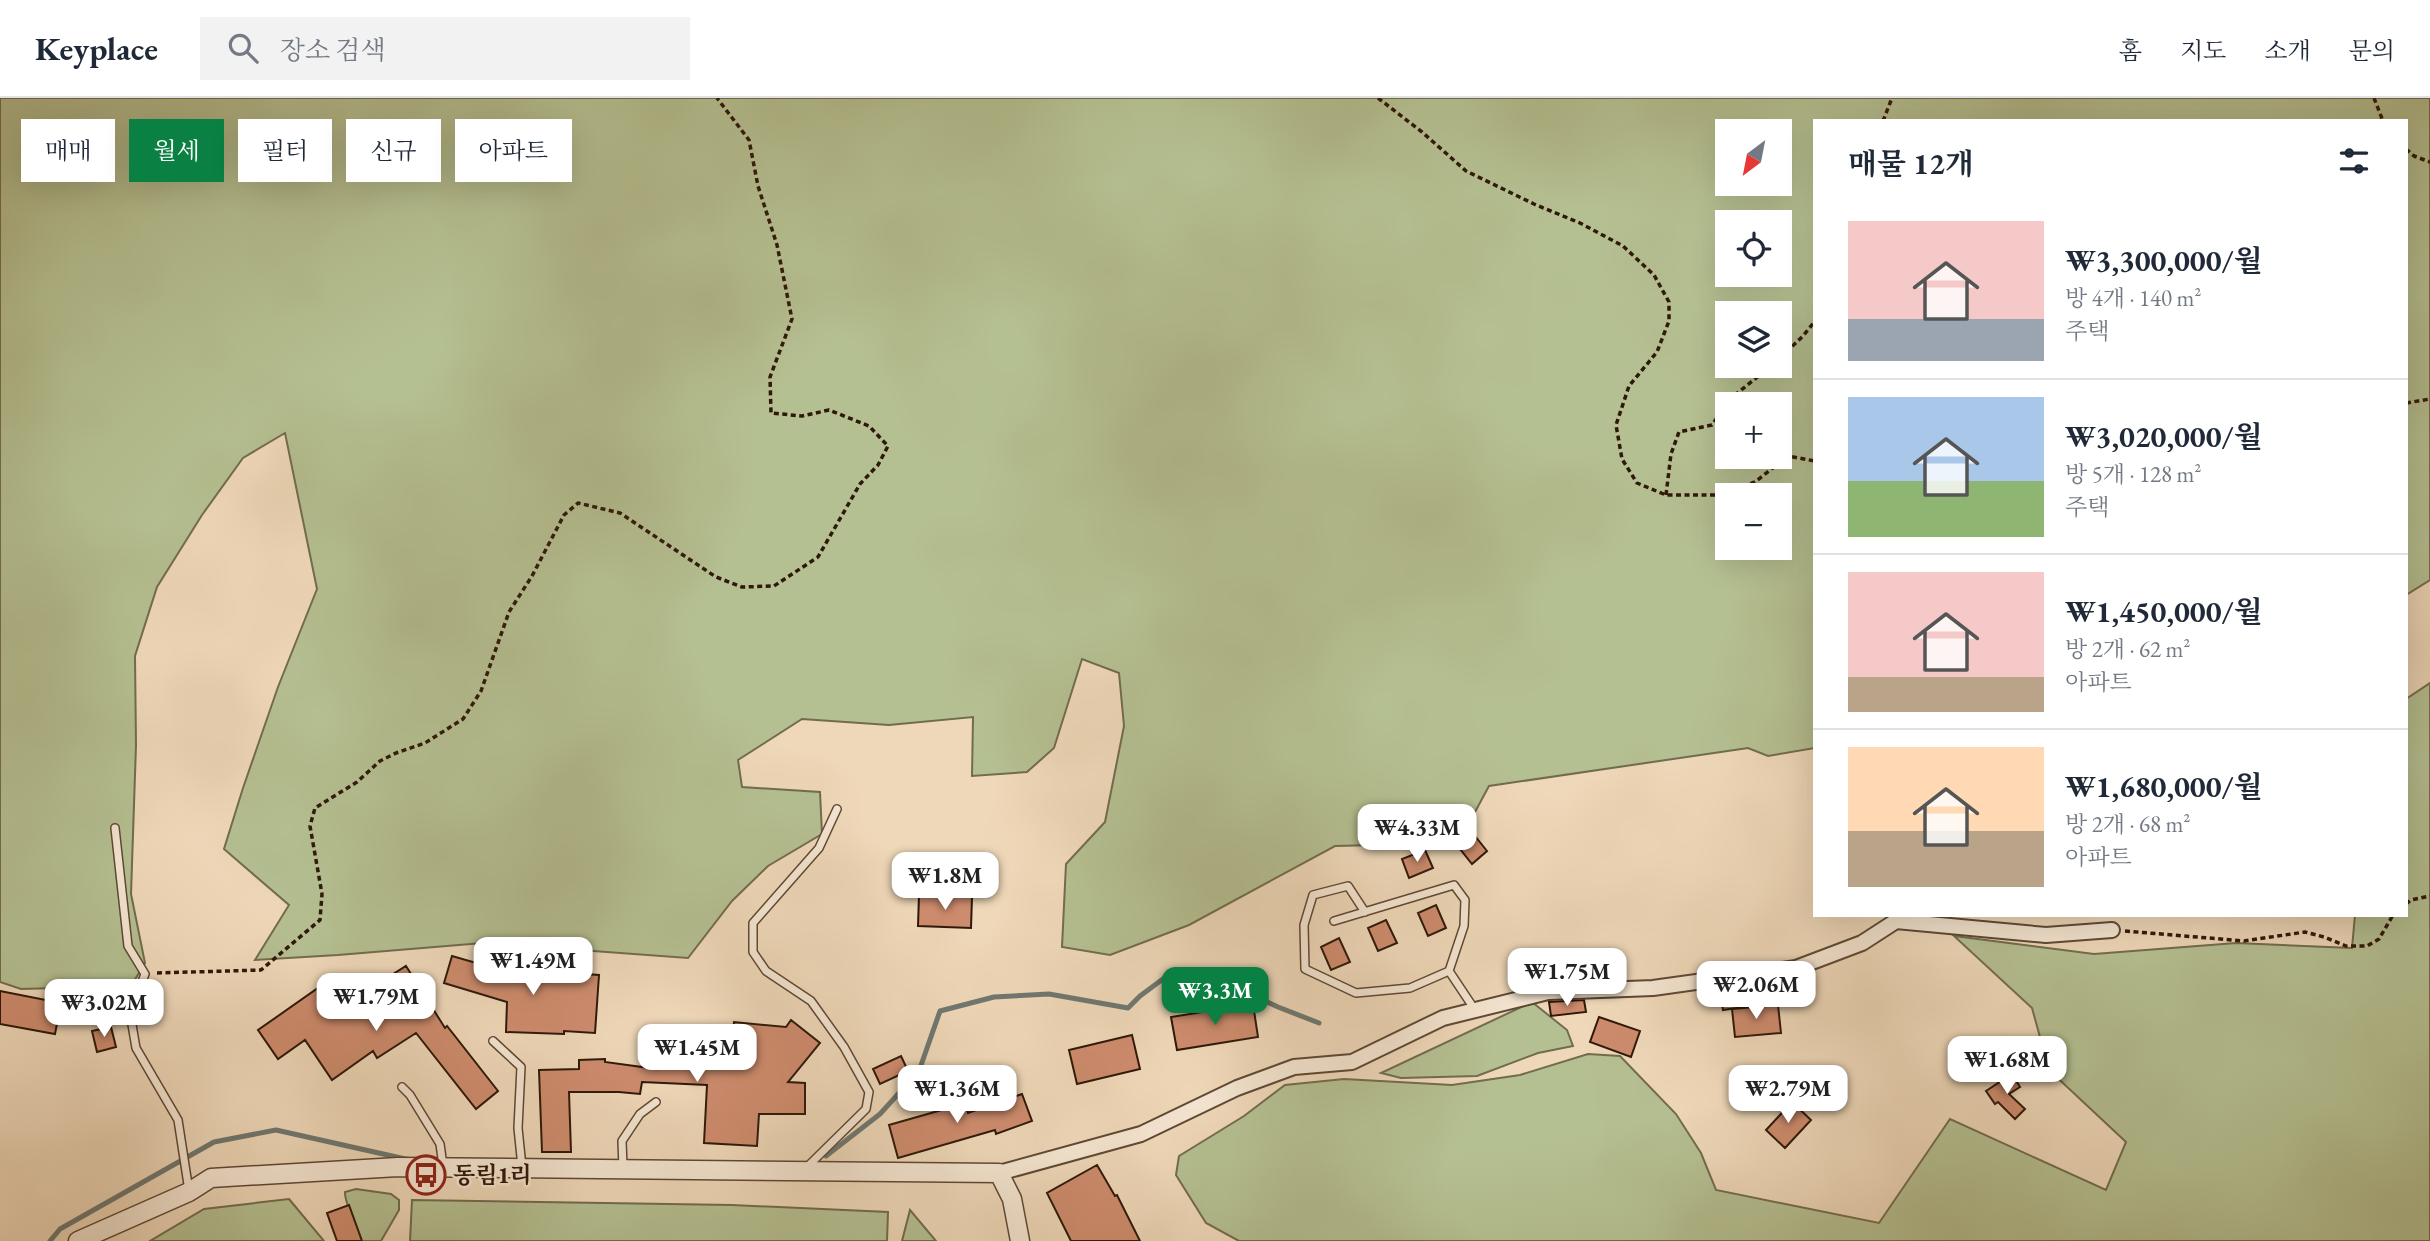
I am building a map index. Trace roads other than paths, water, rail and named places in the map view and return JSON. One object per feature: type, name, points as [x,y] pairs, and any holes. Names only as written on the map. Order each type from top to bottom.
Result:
[{"type":"street","points":[[78,1241],[189,1192],[211,1178],[398,1167],[999,1173],[1141,1134],[1237,1087],[1294,1067],[1352,1062],[1443,1018],[1548,992],[1653,988],[1796,968],[1862,943],[1896,921],[2046,935],[2112,930]]},
{"type":"street","points":[[999,1173],[1012,1199],[1020,1241]]},
{"type":"lane","points":[[803,1171],[866,1110],[869,1092],[844,1047],[811,1001],[766,971],[753,952],[753,923],[819,848],[837,810]]},
{"type":"lane","points":[[115,828],[128,946],[145,974],[130,1013],[136,1048],[178,1120],[189,1192]]},
{"type":"lane","points":[[1335,921],[1365,912],[1454,885],[1465,900],[1464,926],[1449,971],[1410,988],[1356,993],[1304,969],[1304,925],[1313,895],[1348,886],[1365,912]]},
{"type":"lane","points":[[1449,971],[1475,1010]]},
{"type":"lane","points":[[69,1012],[130,1013]]},
{"type":"lane","points":[[494,1041],[521,1067],[517,1128],[522,1168]]},
{"type":"lane","points":[[402,1087],[410,1095],[440,1144],[443,1167]]},
{"type":"lane","points":[[623,1169],[622,1141],[640,1114],[656,1102]]},
{"type":"waterway","points":[[826,1156],[880,1114],[919,1071],[940,1011],[994,997],[1049,994],[1128,1008],[1171,973],[1200,970],[1319,1023]]},
{"type":"waterway","points":[[50,1241],[60,1229],[214,1142],[276,1130],[410,1160]]},
{"type":"place","name":"동림1리","points":[[426,1175]]}]
